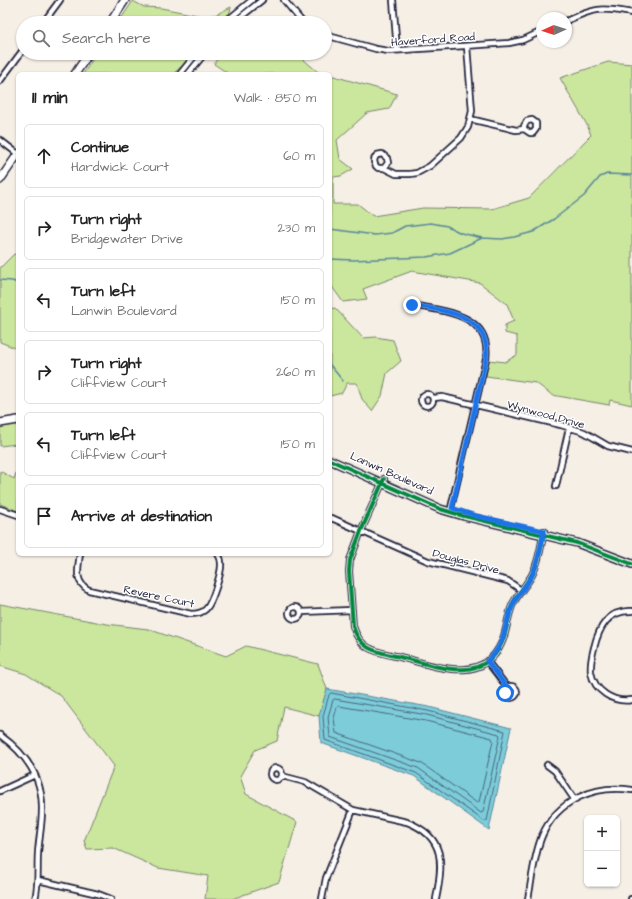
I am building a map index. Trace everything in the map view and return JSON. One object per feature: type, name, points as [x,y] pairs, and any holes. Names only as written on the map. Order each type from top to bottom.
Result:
[{"type":"street","points":[[48,16],[60,0]]},
{"type":"street","points":[[115,16],[125,0]]},
{"type":"street","points":[[233,16],[252,0]]},
{"type":"street","points":[[242,16],[262,0]]},
{"type":"street","points":[[284,0],[297,16]]},
{"type":"street","points":[[393,0],[397,50]]},
{"type":"street","points":[[572,18],[597,9],[613,9],[632,13]]},
{"type":"street","name":"Haverford Road","points":[[332,37],[376,49],[397,50],[516,42],[536,34]]},
{"type":"street","points":[[384,168],[394,173],[403,174],[410,174],[424,170],[456,144],[464,133],[470,119],[472,104],[468,46]]},
{"type":"street","points":[[0,81],[16,59]]},
{"type":"street","points":[[76,72],[84,60]]},
{"type":"street","points":[[182,72],[191,60]]},
{"type":"street","points":[[190,72],[199,60]]},
{"type":"street","points":[[470,119],[516,130],[524,130]]},
{"type":"street","points":[[0,140],[16,152]]},
{"type":"street","points":[[0,180],[16,157]]},
{"type":"street","points":[[412,305],[463,316],[473,322],[481,330],[486,341],[487,353],[451,510]]},
{"type":"street","name":"Wynwood Drive","points":[[434,398],[442,397],[584,432],[608,446],[632,452]]},
{"type":"street","points":[[0,419],[16,416]]},
{"type":"street","points":[[0,423],[16,420]]},
{"type":"street","points":[[556,486],[569,428]]},
{"type":"street","name":"Lanwin Boulevard","points":[[332,457],[383,481]]},
{"type":"street","name":"Lanwin Boulevard","points":[[332,461],[451,510],[577,543],[632,564]]},
{"type":"street","points":[[383,481],[352,553],[349,566],[353,626],[357,637],[365,645],[374,650],[451,670],[467,670],[487,661],[497,651],[510,612],[521,590],[529,581],[536,567],[543,533]]},
{"type":"street","points":[[0,509],[16,514]]},
{"type":"street","name":"Douglas Drive","points":[[332,518],[428,561],[508,581],[521,590]]},
{"type":"street","name":"Lanwin Boulevard","points":[[543,533],[588,542],[632,560]]},
{"type":"street","name":"Revere Court","points":[[80,556],[78,577],[82,585],[89,590],[196,614],[204,611],[211,603],[221,568],[221,559],[219,556]]},
{"type":"street","points":[[301,612],[352,610]]},
{"type":"street","points":[[632,611],[618,613],[603,624],[598,634],[591,664],[591,671],[594,681],[605,694],[617,700],[632,700]]},
{"type":"street","points":[[487,661],[507,687]]},
{"type":"street","points":[[0,735],[23,756],[35,775],[41,793],[42,803],[38,852],[38,880],[35,899]]},
{"type":"street","points":[[547,765],[555,771],[574,799]]},
{"type":"street","points":[[0,792],[35,775]]},
{"type":"street","points":[[282,776],[305,782],[353,810],[407,822],[420,828],[430,837],[437,849],[441,864],[436,899]]},
{"type":"street","points":[[528,899],[539,843],[549,823],[558,812],[574,799],[601,789],[620,788],[632,790]]},
{"type":"street","points":[[322,899],[326,878],[353,810]]},
{"type":"street","points":[[38,880],[98,894],[111,899]]},
{"type":"green space","points":[[133,1],[144,7],[161,8],[202,16],[123,16]]},
{"type":"green space","points":[[231,7],[230,12],[226,16],[202,16],[215,15]]},
{"type":"green space","points":[[92,60],[187,60],[175,72],[84,72]]},
{"type":"green space","points":[[217,60],[304,60],[318,72],[226,72],[214,64]]},
{"type":"green space","points":[[608,62],[632,64],[632,405],[610,400],[609,405],[552,395],[536,383],[486,376],[489,360],[505,362],[517,355],[517,336],[505,333],[505,325],[514,321],[507,304],[480,283],[412,271],[363,289],[367,299],[343,302],[332,287],[332,76],[397,94],[389,109],[367,113],[337,140],[340,159],[353,169],[341,176],[333,177],[333,204],[358,204],[373,216],[423,208],[492,209],[529,198],[591,135],[587,125],[560,78]]},
{"type":"green space","points":[[14,254],[16,254],[16,348],[0,342],[0,268]]},
{"type":"green space","points":[[335,308],[363,338],[376,337],[393,340],[401,361],[387,373],[382,396],[372,411],[362,399],[357,383],[347,383],[342,393],[332,396],[332,309]]},
{"type":"green space","points":[[16,422],[16,444],[0,446],[0,425]]},
{"type":"green space","points":[[0,471],[14,479],[16,473],[16,510],[0,504]]},
{"type":"green space","points":[[0,604],[107,624],[148,629],[226,656],[246,646],[318,664],[327,689],[319,716],[284,707],[277,741],[255,750],[240,776],[246,794],[297,822],[279,882],[232,899],[205,899],[208,876],[158,868],[113,848],[87,849],[84,841],[114,766],[61,696],[26,674],[0,666]]},
{"type":"water","points":[[327,689],[429,707],[511,728],[489,830],[414,776],[321,743],[319,716]]},
{"type":"waterway","points":[[332,229],[375,235],[392,233],[405,226],[431,223],[447,226],[461,233],[482,238],[502,239],[514,237],[533,232],[554,219],[584,196],[600,177],[607,174],[632,175]]},
{"type":"waterway","points":[[332,259],[353,260],[426,257],[450,253],[482,238]]},
{"type":"waterway","points":[[0,280],[16,282]]},
{"type":"waterway","points":[[332,367],[343,381]]},
{"type":"cycle path","points":[[332,461],[440,509],[577,543],[632,564]]},
{"type":"cycle path","points":[[384,479],[361,531],[350,560],[349,571],[353,626],[360,641],[377,652],[427,664],[456,669],[469,669],[482,665],[493,657],[501,644],[505,635],[512,606],[532,575],[536,565],[540,554],[544,531]]},
{"type":"route","points":[[412,305],[463,316],[473,322],[481,330],[487,346],[486,359],[452,508],[476,516],[544,531],[533,574],[512,605],[503,638],[497,651],[487,661],[507,687],[505,689],[505,693]]}]
